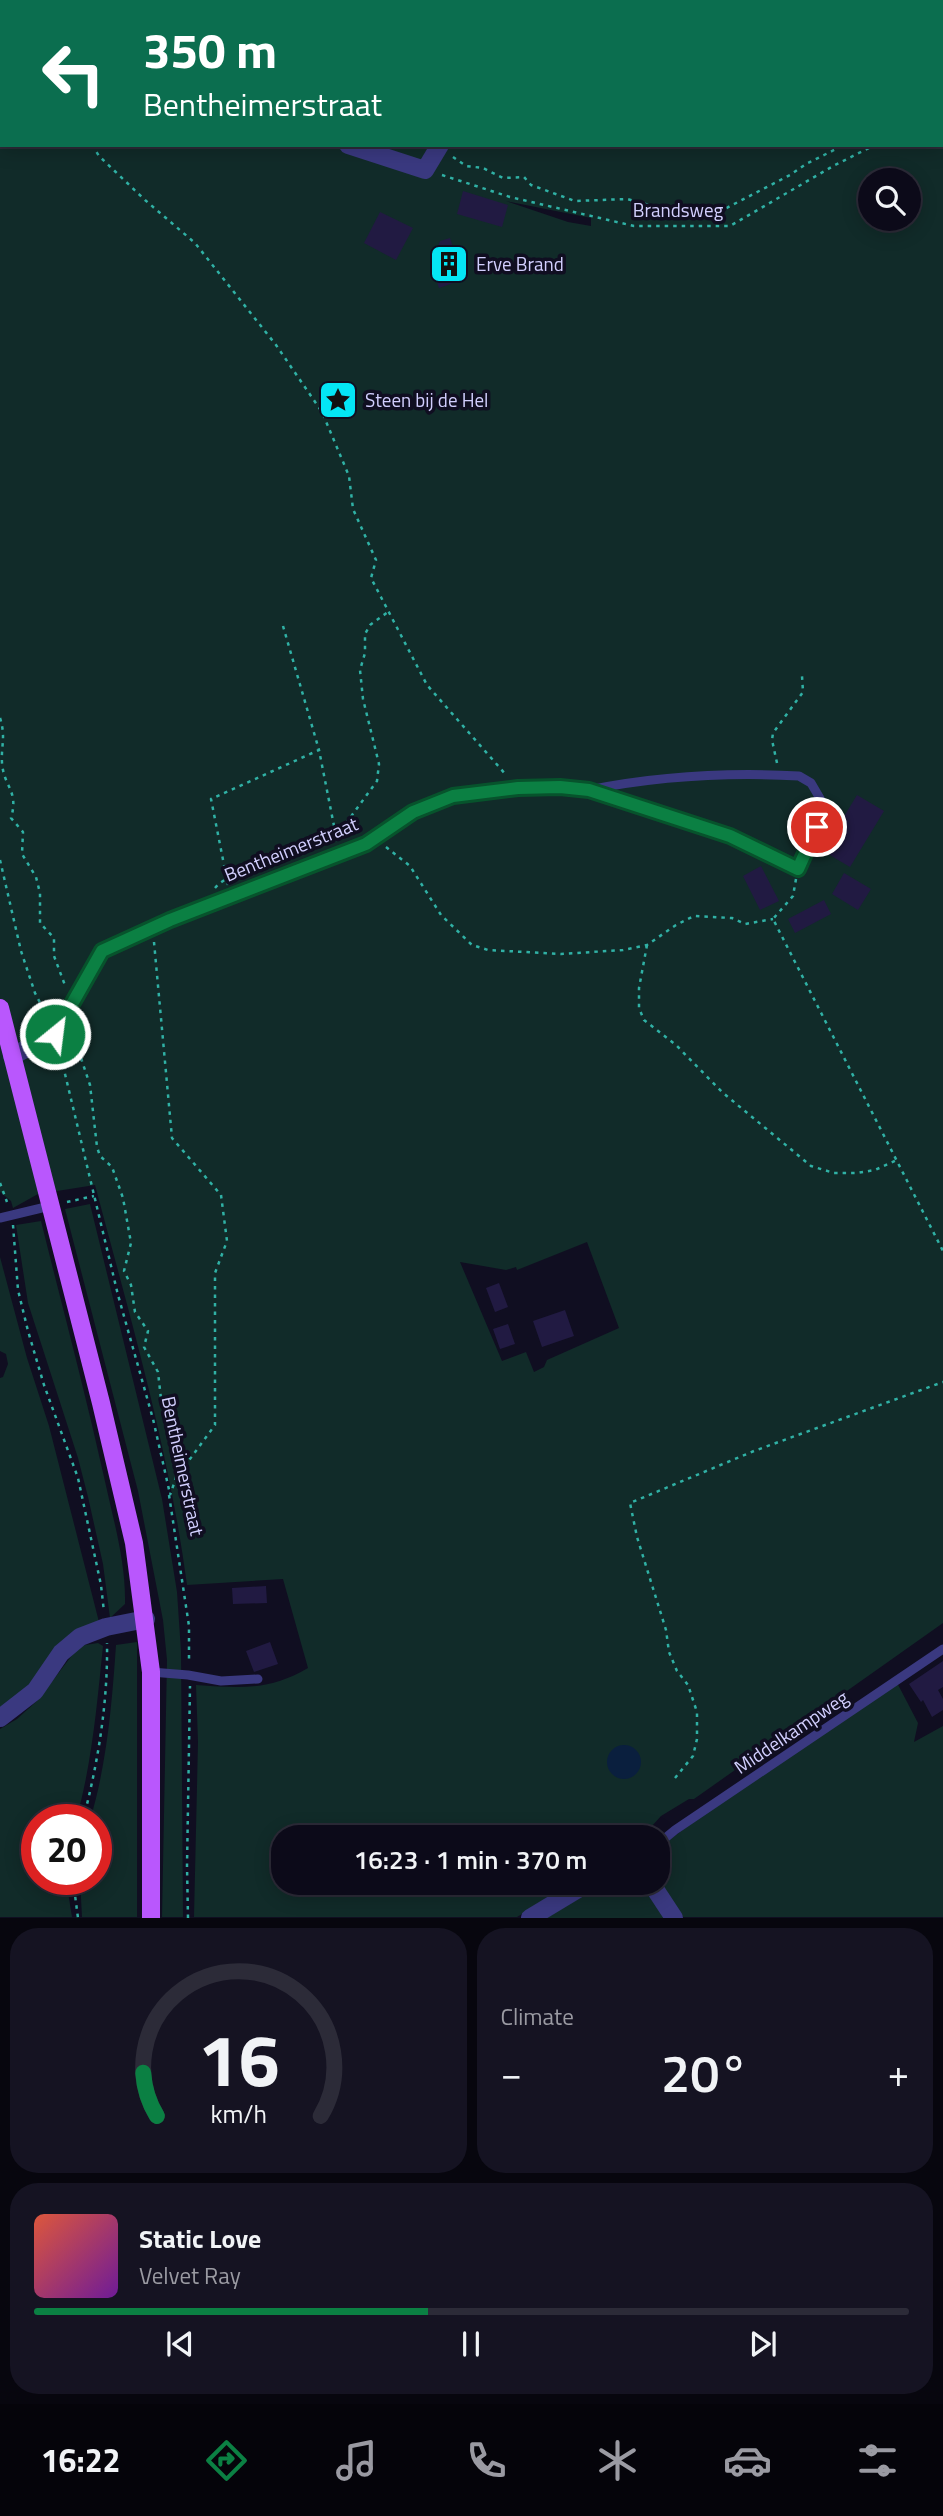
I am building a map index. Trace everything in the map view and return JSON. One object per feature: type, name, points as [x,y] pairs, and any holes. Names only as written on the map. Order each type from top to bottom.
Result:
[{"type":"main road","points":[[0,1008],[125,1499],[134,1544],[151,1672],[151,1917]]},
{"type":"street","points":[[354,147],[425,170],[444,149]]},
{"type":"street","points":[[12,1056],[55,1034]]},
{"type":"street","points":[[0,1718],[35,1691],[70,1644],[80,1637],[106,1627],[146,1619]]},
{"type":"street","points":[[530,1917],[568,1895]]},
{"type":"street","points":[[660,1895],[674,1917]]},
{"type":"lane","name":"Bentheimerstraat","points":[[55,1034],[102,951],[231,895],[366,844],[413,812],[433,802],[462,794],[518,788],[560,787],[589,790],[730,836],[798,869],[825,807],[811,783],[799,776],[686,775],[637,780],[589,790]]},
{"type":"lane","points":[[0,1218],[50,1206]]},
{"type":"lane","name":"Middelkampweg","points":[[670,1834],[943,1649]]},
{"type":"lane","points":[[151,1672],[221,1681],[258,1679]]},
{"type":"path","points":[[93,147],[99,156],[145,200],[195,243],[276,345],[322,412],[349,476],[353,509],[376,560],[371,578],[388,612],[427,685],[518,788]]},
{"type":"path","points":[[444,149],[466,166],[483,168],[503,178],[524,177],[531,185],[575,201],[626,200],[675,212],[713,215],[790,175],[806,163],[841,147]]},
{"type":"path","name":"Brandsweg","points":[[425,170],[510,197],[634,226],[730,226],[835,165],[872,147]]},
{"type":"path","points":[[336,838],[377,781],[379,764],[363,699],[360,670],[365,653],[365,634],[370,625],[388,612]]},
{"type":"path","points":[[283,626],[318,750],[340,854]]},
{"type":"path","points":[[783,775],[774,759],[773,733],[803,692],[802,676]]},
{"type":"path","points":[[0,718],[5,732],[2,763],[15,806],[11,818],[23,832],[22,854],[36,877],[40,893],[40,923],[54,938],[54,956],[67,985],[65,1000],[90,1085],[97,1147],[100,1156],[112,1167],[123,1198],[131,1243],[124,1270],[131,1284],[135,1312],[147,1326],[144,1347],[158,1372],[161,1399],[169,1419],[176,1455],[176,1478]]},
{"type":"path","points":[[231,895],[211,799],[318,750]]},
{"type":"path","points":[[366,844],[388,848],[410,866],[442,915],[472,945],[488,950],[561,954],[624,950],[646,945],[694,916],[732,918],[745,924],[773,919],[793,896],[798,869]]},
{"type":"path","name":"Bentheimerstraat","points":[[0,860],[21,951],[35,993],[55,1034],[170,1495]]},
{"type":"path","points":[[773,919],[943,1251]]},
{"type":"path","points":[[152,928],[172,1138],[221,1195],[227,1241],[215,1273],[215,1425],[176,1478],[170,1495]]},
{"type":"path","points":[[646,945],[639,988],[639,1008],[644,1020],[676,1045],[722,1092],[811,1166],[834,1172],[857,1173],[875,1170],[897,1160]]},
{"type":"path","points":[[0,1183],[12,1216],[21,1300],[44,1385],[78,1478],[101,1585],[106,1627],[107,1675],[103,1720],[86,1804]]},
{"type":"path","points":[[50,1206],[94,1196]]},
{"type":"path","points":[[675,1778],[693,1756],[697,1739],[697,1712],[688,1685],[677,1671],[669,1652],[666,1630],[637,1537],[630,1503],[754,1451],[943,1382]]},
{"type":"path","name":"Bentheimerstraat","points":[[170,1495],[166,1481],[189,1626],[188,1917]]},
{"type":"path","points":[[75,1895],[78,1917]]},
{"type":"green space","points":[[0,147],[943,147],[943,1623],[694,1799],[689,1799],[661,1816],[653,1825],[271,1825],[271,1895],[555,1895],[517,1917],[194,1917],[198,1742],[196,1685],[254,1686],[280,1681],[308,1668],[283,1579],[187,1585],[159,1433],[95,1185],[38,1194],[13,1208],[11,1201],[0,1192]],"holes":[[[506,201],[591,218],[591,226],[568,222]],[[587,1242],[619,1328],[547,1360],[544,1367],[534,1372],[526,1352],[502,1361],[460,1262],[506,1270],[516,1267],[517,1270]]]},
{"type":"green space","points":[[90,1204],[162,1499],[177,1592],[181,1651],[183,1917],[162,1917],[167,1660],[163,1620],[138,1491],[65,1209]]},
{"type":"green space","points":[[41,1221],[121,1556],[125,1604],[110,1618],[103,1564],[78,1458],[28,1303],[16,1225]]},
{"type":"green space","points":[[0,1257],[27,1358],[49,1426],[99,1622],[0,1713],[0,1378],[3,1377],[8,1364],[6,1354],[0,1351]]},
{"type":"green space","points":[[137,1642],[137,1917],[82,1917],[81,1895],[112,1895],[112,1804],[95,1804],[105,1755],[116,1645]]},
{"type":"green space","points":[[98,1643],[103,1646],[90,1756],[80,1804],[21,1804],[21,1895],[68,1895],[72,1917],[0,1917],[0,1729],[17,1719],[38,1700],[79,1646]]},
{"type":"green space","points":[[894,1677],[918,1723],[914,1742],[943,1726],[943,1917],[683,1917],[667,1895],[670,1895],[670,1839]]},
{"type":"green space","points":[[584,1895],[651,1895],[668,1918],[545,1918]]},
{"type":"water","points":[[624,1745],[636,1750],[641,1762],[636,1774],[624,1779],[612,1774],[607,1762],[612,1750]]},
{"type":"building","points":[[463,191],[508,205],[502,227],[457,214]]},
{"type":"building","points":[[380,212],[413,228],[396,260],[364,243]]},
{"type":"building","name":"Erve Brand","points":[[450,238],[459,265],[463,263],[468,278],[439,288],[434,273],[435,268],[440,267],[434,247],[438,246],[440,241]]},
{"type":"building","points":[[857,795],[884,811],[850,867],[823,851]]},
{"type":"building","points":[[761,866],[779,901],[760,910],[743,876]]},
{"type":"building","points":[[844,873],[871,889],[858,910],[832,894]]},
{"type":"building","points":[[824,900],[831,914],[795,933],[788,919]]},
{"type":"building","points":[[499,1283],[508,1307],[495,1312],[486,1288]]},
{"type":"building","points":[[565,1310],[574,1336],[542,1347],[533,1321]]},
{"type":"building","points":[[508,1324],[515,1344],[500,1349],[493,1329]]},
{"type":"building","points":[[266,1586],[267,1603],[233,1604],[232,1588]]},
{"type":"building","points":[[270,1642],[278,1664],[254,1672],[246,1651]]},
{"type":"building","points":[[943,1661],[943,1687],[938,1690],[943,1699],[943,1710],[932,1717],[923,1700],[921,1702],[909,1684]]},
{"type":"place","name":"Erve Brand","points":[[449,264]]},
{"type":"place","name":"Steen bij de Hel","points":[[338,400]]},
{"type":"route","points":[[55,1034],[102,951],[231,895],[366,844],[413,812],[453,796],[518,788],[560,787],[589,790],[730,836],[798,869],[817,827]]}]
